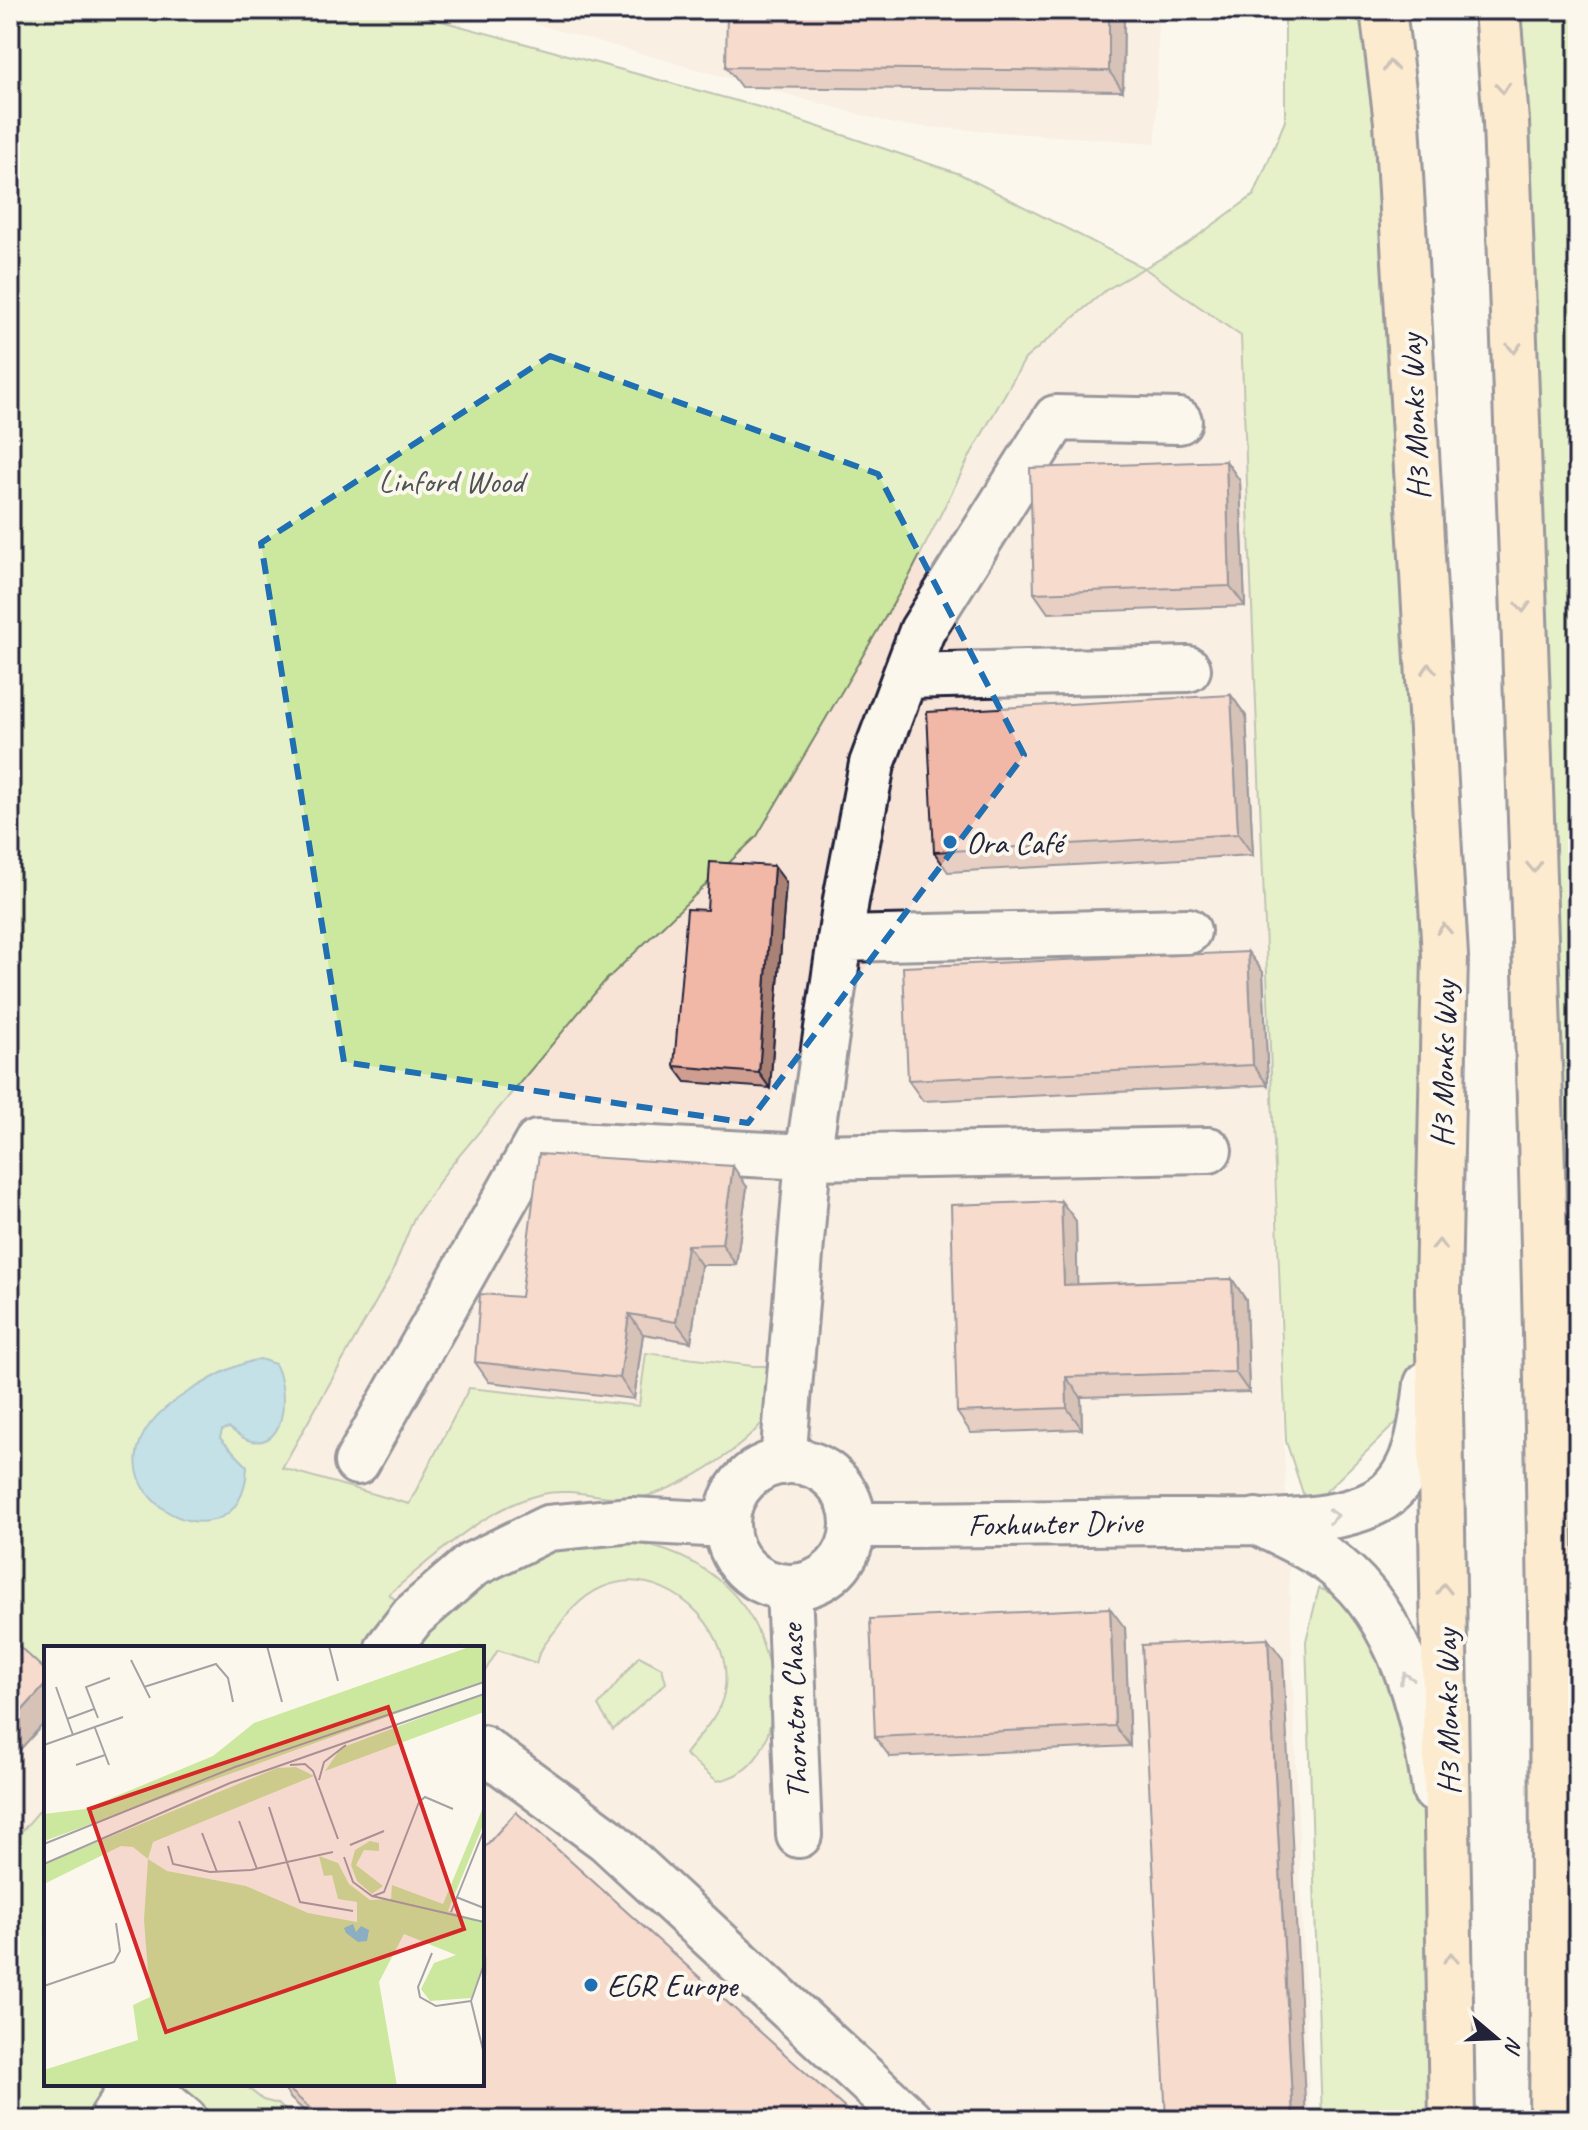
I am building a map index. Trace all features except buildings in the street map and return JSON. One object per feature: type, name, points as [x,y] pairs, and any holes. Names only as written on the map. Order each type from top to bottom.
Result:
[{"type":"main road","name":"H3 Monks Way","points":[[1383,10],[1398,136],[1445,956],[1438,1291],[1452,2120]]},
{"type":"main road","points":[[1497,10],[1506,122],[1540,1023],[1555,1840],[1552,2120]]},
{"type":"street","points":[[783,1462],[808,1157],[840,939],[872,764],[922,631],[1056,418],[1179,421]]},
{"type":"street","points":[[906,676],[1188,669]]},
{"type":"street","points":[[840,939],[1188,931]]},
{"type":"street","points":[[357,1462],[537,1143],[808,1157],[1209,1150]]},
{"type":"street","name":"Foxhunter Drive","points":[[854,1525],[1255,1521],[1343,1516],[1378,1501],[1401,1478],[1421,1438],[1438,1291]]},
{"type":"street","points":[[783,1462],[805,1462],[832,1477],[850,1504],[854,1525],[849,1545],[839,1564],[814,1582],[789,1588],[761,1581],[739,1563],[728,1540],[726,1525],[731,1498],[752,1472],[783,1462]]},
{"type":"street","points":[[401,1637],[472,1565],[548,1528],[632,1520],[726,1525]]},
{"type":"street","name":"Foxhunter Drive","points":[[1255,1521],[1334,1564],[1374,1601],[1387,1626],[1428,1743],[1450,1891]]},
{"type":"street","name":"Thornton Chase","points":[[789,1588],[799,1835]]},
{"type":"street","points":[[484,1749],[606,1839],[910,2120]]},
{"type":"street","points":[[111,2120],[133,2086]]},
{"type":"street","points":[[144,2086],[185,2120]]},
{"type":"highlighted area","points":[[550,356],[878,474],[1024,755],[748,1123],[344,1062],[261,543]]},
{"type":"shaded area","points":[[392,10],[1159,10],[1156,143],[897,125],[499,14],[455,25]]},
{"type":"shaded area","points":[[1144,268],[1241,336],[1310,2120],[111,2120],[133,2086],[484,2086],[484,1646],[387,1646],[305,1519],[282,1469],[391,1275],[414,1218],[448,1169],[605,981],[757,836],[910,575],[972,452],[1025,359],[1106,290]]},
{"type":"shaded area","points":[[10,1646],[44,1676],[44,1805],[10,1845]]},
{"type":"green space","name":"Linford Wood","points":[[10,10],[408,12],[759,107],[960,174],[1144,268],[1106,290],[1025,359],[972,452],[910,575],[757,836],[605,981],[448,1169],[414,1218],[391,1275],[282,1468],[409,1504],[469,1388],[639,1406],[646,1353],[753,1366],[788,1366],[766,1417],[757,1429],[707,1468],[687,1480],[649,1495],[633,1498],[554,1492],[500,1510],[461,1535],[389,1594],[413,1616],[390,1646],[44,1646],[44,1676],[10,1646]]},
{"type":"green space","points":[[1285,10],[1383,10],[1438,1291],[1404,1415],[1308,1509],[1286,1441],[1241,336],[1144,268],[1188,243],[1254,195],[1285,121]]},
{"type":"green space","points":[[1501,10],[1578,10],[1578,2120],[1552,2120]]},
{"type":"green space","points":[[636,1543],[667,1551],[710,1573],[744,1607],[765,1652],[771,1679],[772,1707],[768,1732],[758,1755],[741,1771],[717,1781],[685,1754],[722,1701],[725,1672],[721,1651],[712,1631],[682,1599],[663,1588],[642,1582],[621,1582],[593,1592],[564,1619],[542,1648],[536,1663],[498,1650],[484,1673],[484,1646],[416,1646],[462,1584],[546,1550],[583,1544]]},
{"type":"green space","points":[[1319,1588],[1341,1598],[1360,1614],[1428,1743],[1452,2120],[1322,2120],[1306,1641]]},
{"type":"green space","points":[[639,1656],[662,1668],[666,1683],[613,1730],[598,1706]]},
{"type":"green space","points":[[44,1805],[44,2086],[133,2086],[111,2120],[10,2120],[10,1845]]},
{"type":"green space","points":[[175,2086],[246,2086],[263,2100],[278,2104],[296,2120],[211,2120]]},
{"type":"water","points":[[260,1359],[275,1364],[279,1373],[282,1413],[273,1435],[264,1441],[248,1440],[229,1428],[222,1430],[220,1438],[247,1466],[238,1502],[216,1519],[189,1520],[163,1508],[143,1487],[136,1458],[149,1425],[188,1392],[231,1368]]},
{"type":"place","name":"Ora Café","points":[[950,842]]},
{"type":"place","name":"EGR Europe","points":[[591,1985]]}]
